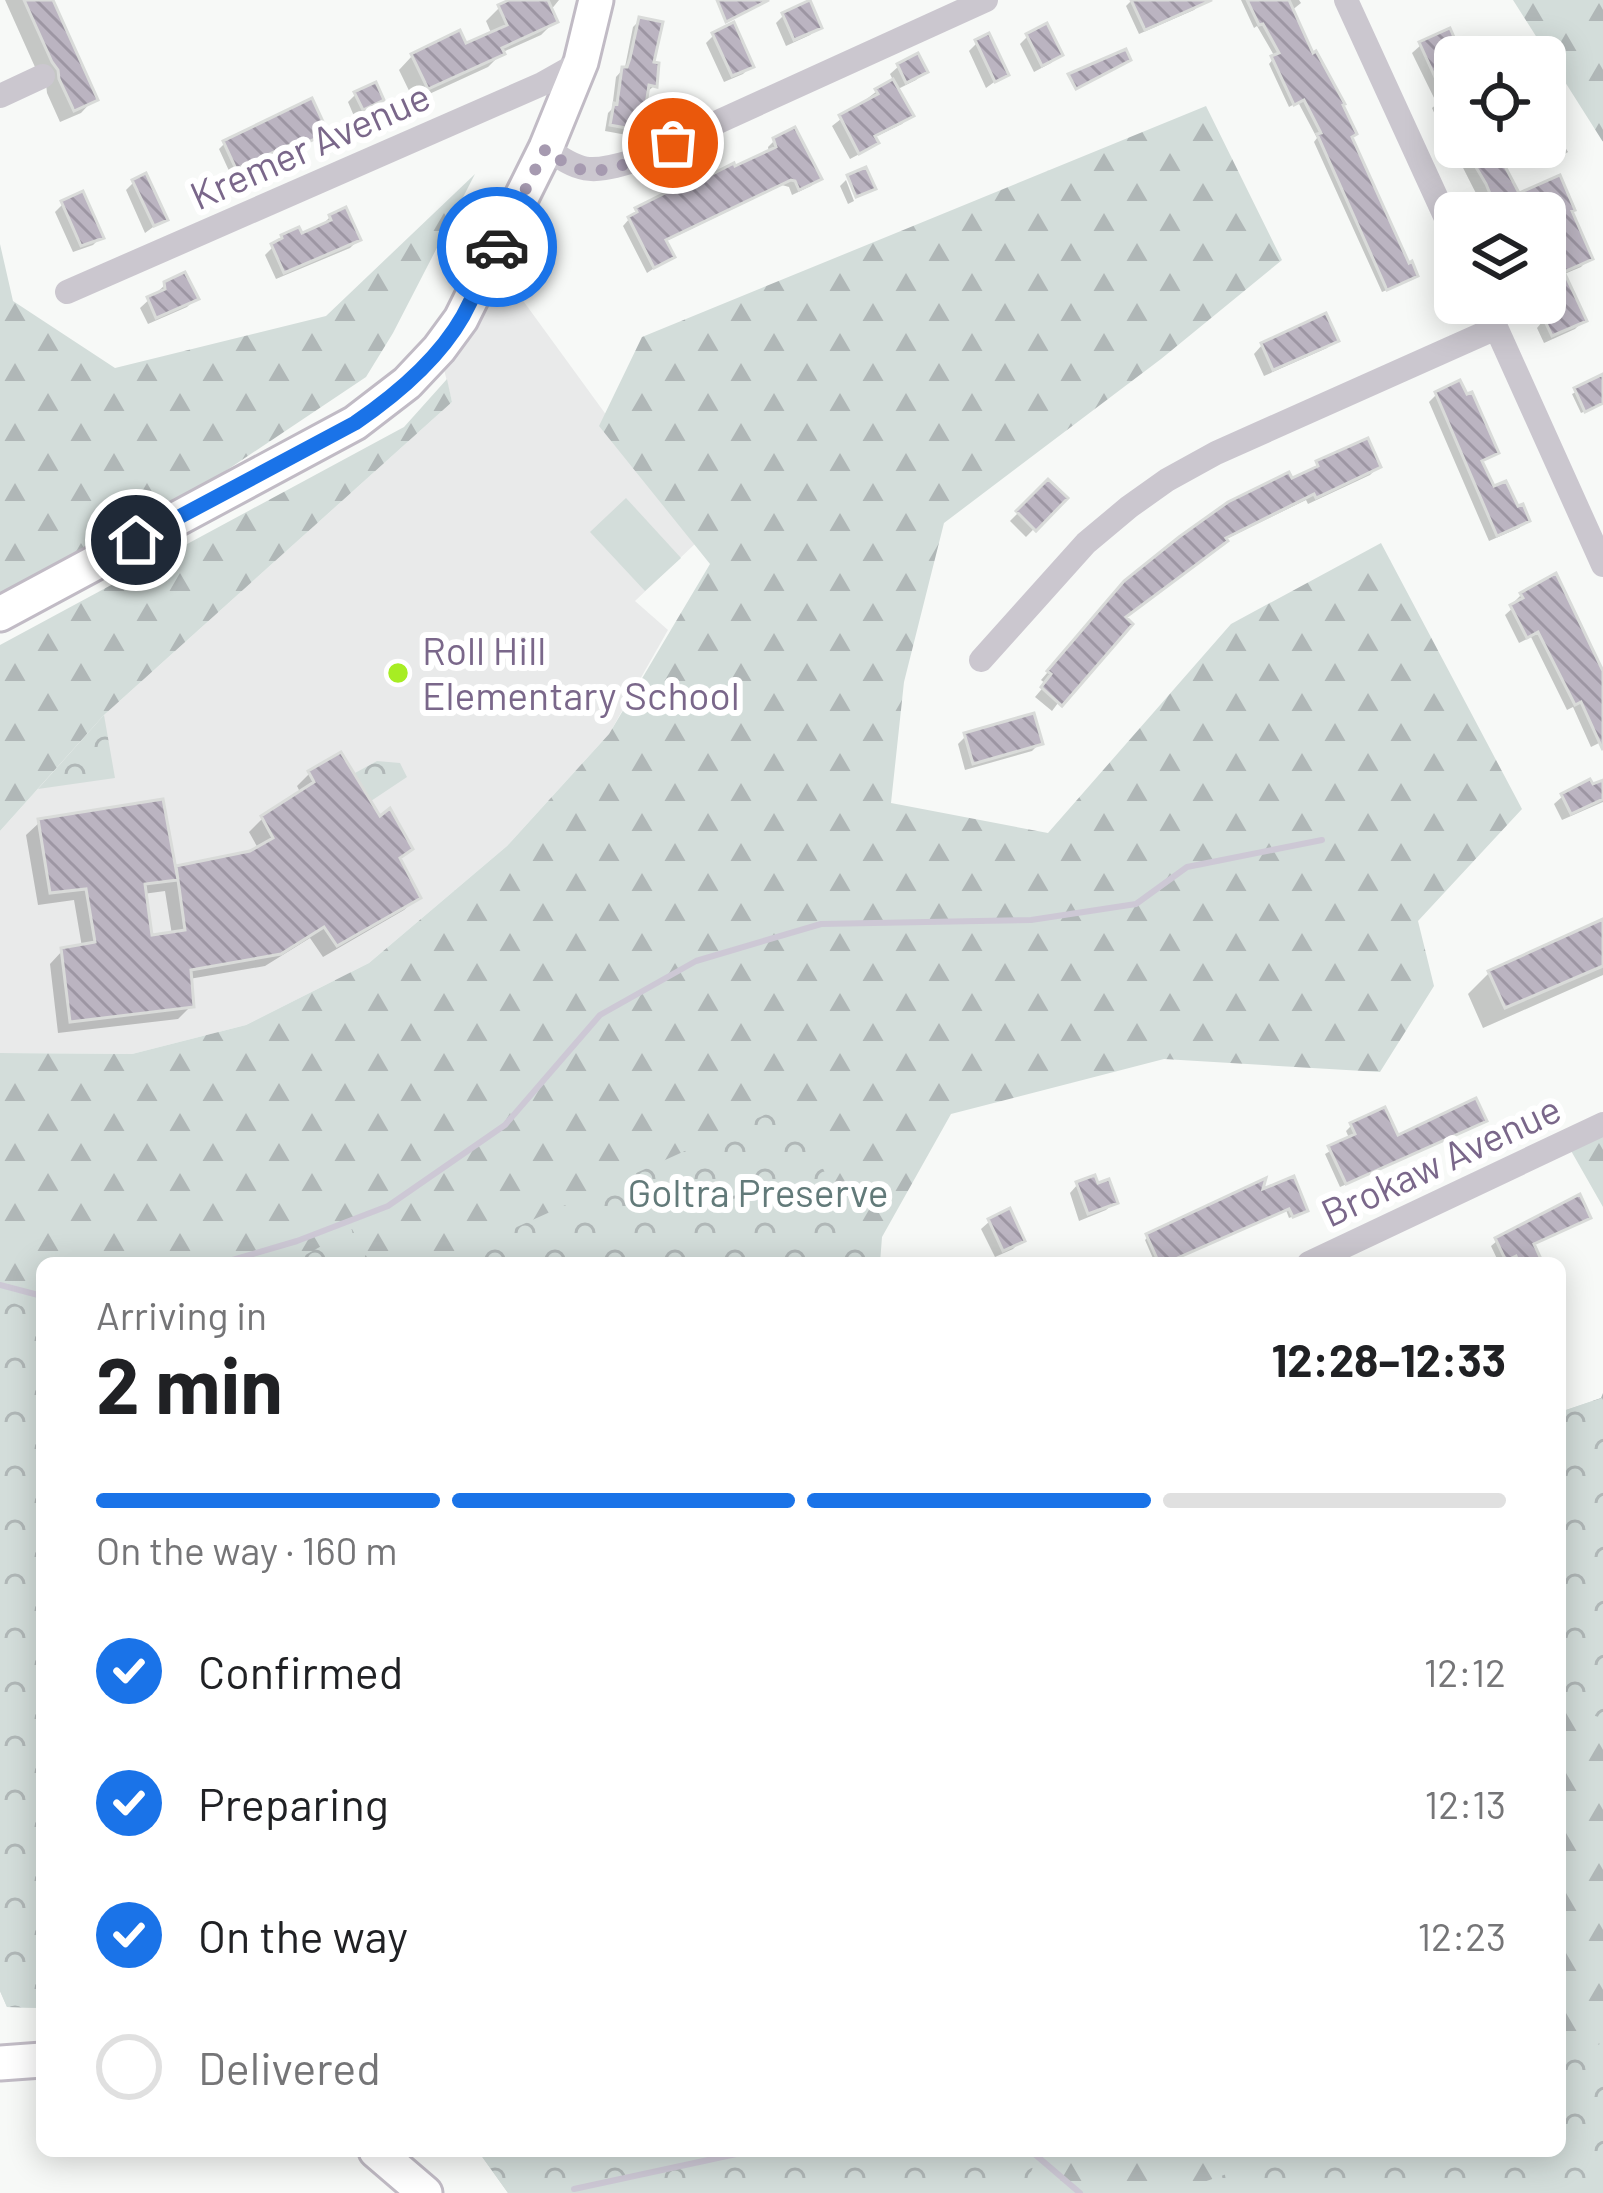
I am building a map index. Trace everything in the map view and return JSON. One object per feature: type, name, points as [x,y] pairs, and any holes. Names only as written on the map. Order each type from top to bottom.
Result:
[{"type":"street","points":[[0,614],[355,423],[407,383],[461,319],[546,148],[581,62],[596,0]]},
{"type":"street","points":[[546,148],[572,167],[608,168],[630,162],[986,0]]},
{"type":"street","points":[[1346,0],[1434,192]]},
{"type":"street","name":"Kremer Avenue","points":[[67,292],[542,84],[581,62]]},
{"type":"street","points":[[0,96],[43,76]]},
{"type":"street","points":[[1494,324],[1603,566]]},
{"type":"street","points":[[981,660],[1087,543],[1167,481],[1216,453],[1496,328]]},
{"type":"street","name":"Brokaw Avenue","points":[[1323,1257],[1603,1124]]},
{"type":"street","points":[[0,2063],[36,2060]]},
{"type":"street","points":[[383,2157],[425,2193]]},
{"type":"shaded area","name":"Roll Hill Elementary School","points":[[492,258],[698,541],[635,601],[668,630],[609,734],[507,846],[369,963],[246,1025],[132,1054],[0,1053],[0,831],[104,715],[452,402],[439,349]]},
{"type":"green space","points":[[1513,0],[1603,0],[1603,142],[1566,84],[1566,36],[1536,36]]},
{"type":"green space","points":[[1206,106],[1282,260],[1161,359],[944,523],[904,682],[891,803],[1048,833],[1231,624],[1381,543],[1522,809],[1418,921],[1434,986],[1380,1072],[1164,1059],[951,1114],[882,1237],[880,1257],[36,1257],[36,2008],[7,2007],[0,1991],[0,1053],[132,1054],[246,1025],[369,963],[507,846],[609,734],[710,564],[599,426],[642,337]]},
{"type":"green space","points":[[475,174],[366,377],[221,474],[0,595],[0,244],[13,301],[115,368],[326,316]]},
{"type":"green space","points":[[447,379],[452,402],[104,715],[0,831],[0,645],[404,427]]},
{"type":"green space","points":[[626,498],[681,558],[645,591],[590,532]]},
{"type":"green space","points":[[104,715],[115,778],[38,789]]},
{"type":"green space","points":[[377,761],[400,763],[407,777],[371,801],[355,773]]},
{"type":"green space","name":"Goltra Preserve","points":[[791,1103],[866,1257],[450,1257]]},
{"type":"green space","points":[[1603,1124],[1603,1207],[1566,1142]]},
{"type":"green space","points":[[352,1229],[367,1257],[302,1257]]},
{"type":"green space","points":[[0,1297],[36,1312],[36,2008],[7,2007],[0,1991]]},
{"type":"green space","points":[[1603,1393],[1603,2193],[508,2193],[482,2157],[1566,2157],[1566,1410],[1601,1398]]},
{"type":"green space","points":[[1603,1400],[1603,1718],[1566,1709],[1566,1410]]},
{"type":"green space","points":[[1603,2043],[1603,2193],[1172,2193],[1276,2157],[1566,2157],[1566,2056]]},
{"type":"green space","points":[[482,2157],[1037,2157],[1030,2175],[1048,2193],[508,2193]]},
{"type":"building","points":[[24,0],[53,0],[98,100],[74,111]]},
{"type":"building","points":[[509,0],[548,0],[558,22],[502,48],[505,54],[428,89],[411,54],[460,30],[466,43],[507,25],[498,5]]},
{"type":"building","points":[[717,0],[769,0],[726,22]]},
{"type":"building","points":[[810,0],[822,28],[794,40],[782,13]]},
{"type":"building","points":[[1131,0],[1212,0],[1145,30]]},
{"type":"building","points":[[1247,0],[1289,0],[1313,53],[1316,51],[1345,104],[1357,134],[1352,137],[1418,276],[1387,290],[1317,134],[1321,133],[1304,100],[1294,105],[1271,56],[1279,53]]},
{"type":"building","points":[[639,17],[663,22],[654,62],[659,63],[657,87],[649,85],[642,131],[610,125]]},
{"type":"building","points":[[734,22],[754,67],[732,76],[712,33]]},
{"type":"building","points":[[1047,23],[1063,55],[1042,66],[1026,34]]},
{"type":"building","points":[[1450,28],[1453,36],[1434,36],[1434,75],[1419,42]]},
{"type":"building","points":[[989,33],[1009,75],[995,82],[975,40]]},
{"type":"building","points":[[1126,49],[1131,60],[1076,89],[1068,74]]},
{"type":"building","points":[[918,53],[928,72],[906,83],[897,64]]},
{"type":"building","points":[[893,79],[914,116],[875,136],[879,143],[859,154],[839,115],[878,94],[875,89]]},
{"type":"building","points":[[376,82],[384,100],[363,110],[354,92]]},
{"type":"building","points":[[312,98],[326,128],[315,134],[317,138],[301,145],[299,141],[236,169],[223,141]]},
{"type":"building","points":[[795,127],[822,179],[799,190],[791,180],[666,240],[675,257],[654,268],[628,217],[637,212],[635,208],[776,147],[773,138]]},
{"type":"building","points":[[866,167],[876,189],[856,197],[847,175]]},
{"type":"building","points":[[1476,168],[1506,168],[1518,192],[1489,192]]},
{"type":"building","points":[[146,173],[168,220],[154,226],[132,180]]},
{"type":"building","points":[[1560,175],[1593,259],[1566,271],[1566,192],[1521,192]]},
{"type":"building","points":[[83,191],[104,238],[81,246],[61,201]]},
{"type":"building","points":[[346,207],[361,240],[284,273],[271,244],[299,227],[302,233],[331,220],[329,215]]},
{"type":"building","points":[[185,272],[199,299],[156,318],[147,297]]},
{"type":"building","points":[[1566,276],[1587,321],[1552,336],[1546,324],[1566,324]]},
{"type":"building","points":[[1326,313],[1339,341],[1273,370],[1261,343]]},
{"type":"building","points":[[1603,374],[1603,403],[1585,412],[1574,388]]},
{"type":"building","points":[[1460,380],[1467,394],[1472,392],[1499,453],[1482,461],[1494,486],[1506,481],[1530,521],[1497,536],[1435,392]]},
{"type":"building","points":[[1368,438],[1381,467],[1226,538],[1126,617],[1133,624],[1062,706],[1041,687],[1051,674],[1047,671],[1124,581],[1179,537],[1228,502],[1289,472],[1292,478],[1318,466],[1316,461]]},
{"type":"building","points":[[1048,479],[1068,498],[1036,531],[1016,511]]},
{"type":"building","points":[[1556,573],[1603,671],[1603,750],[1581,702],[1575,705],[1538,632],[1527,638],[1510,605],[1523,598],[1520,593]]},
{"type":"building","points":[[1034,713],[1043,744],[973,764],[964,733]]},
{"type":"building","name":"Roll Hill Elementary School","points":[[341,752],[380,816],[390,808],[413,849],[400,858],[421,898],[337,946],[324,927],[281,954],[191,970],[194,1007],[70,1022],[61,948],[95,942],[86,889],[50,893],[38,819],[163,799],[178,880],[176,866],[250,851],[273,838],[261,816],[314,782],[308,771]],"holes":[[[178,880],[185,930],[152,935],[145,884]]]},
{"type":"building","points":[[1590,779],[1593,784],[1603,780],[1603,799],[1571,814],[1561,794]]},
{"type":"building","points":[[1603,919],[1603,966],[1505,1008],[1488,971]]},
{"type":"building","points":[[1476,1098],[1487,1121],[1346,1184],[1328,1146],[1355,1134],[1350,1123],[1385,1107],[1398,1135]]},
{"type":"building","points":[[1095,1175],[1098,1183],[1109,1179],[1118,1203],[1088,1214],[1076,1182]]},
{"type":"building","points":[[1294,1176],[1308,1211],[1293,1217],[1289,1209],[1180,1257],[1156,1257],[1146,1234],[1266,1178],[1263,1189]]},
{"type":"building","points":[[1580,1194],[1591,1218],[1534,1244],[1540,1257],[1504,1257],[1495,1238]]},
{"type":"building","points":[[1010,1208],[1025,1241],[1003,1251],[988,1219]]},
{"type":"waterway","points":[[242,1257],[388,1206],[505,1125],[600,1015],[696,961],[821,924],[1031,920],[1136,904],[1187,867],[1322,840]]},
{"type":"waterway","points":[[0,1285],[36,1294]]},
{"type":"waterway","points":[[574,2189],[722,2157]]},
{"type":"waterway","points":[[1038,2157],[1080,2193]]},
{"type":"way so far","points":[[497,247],[546,148],[572,167],[586,169],[630,162],[673,143]]},
{"type":"place","name":"Roll Hill Elementary School","points":[[398,673]]},
{"type":"route","points":[[136,540],[378,407],[439,349],[461,319],[497,247]]}]
